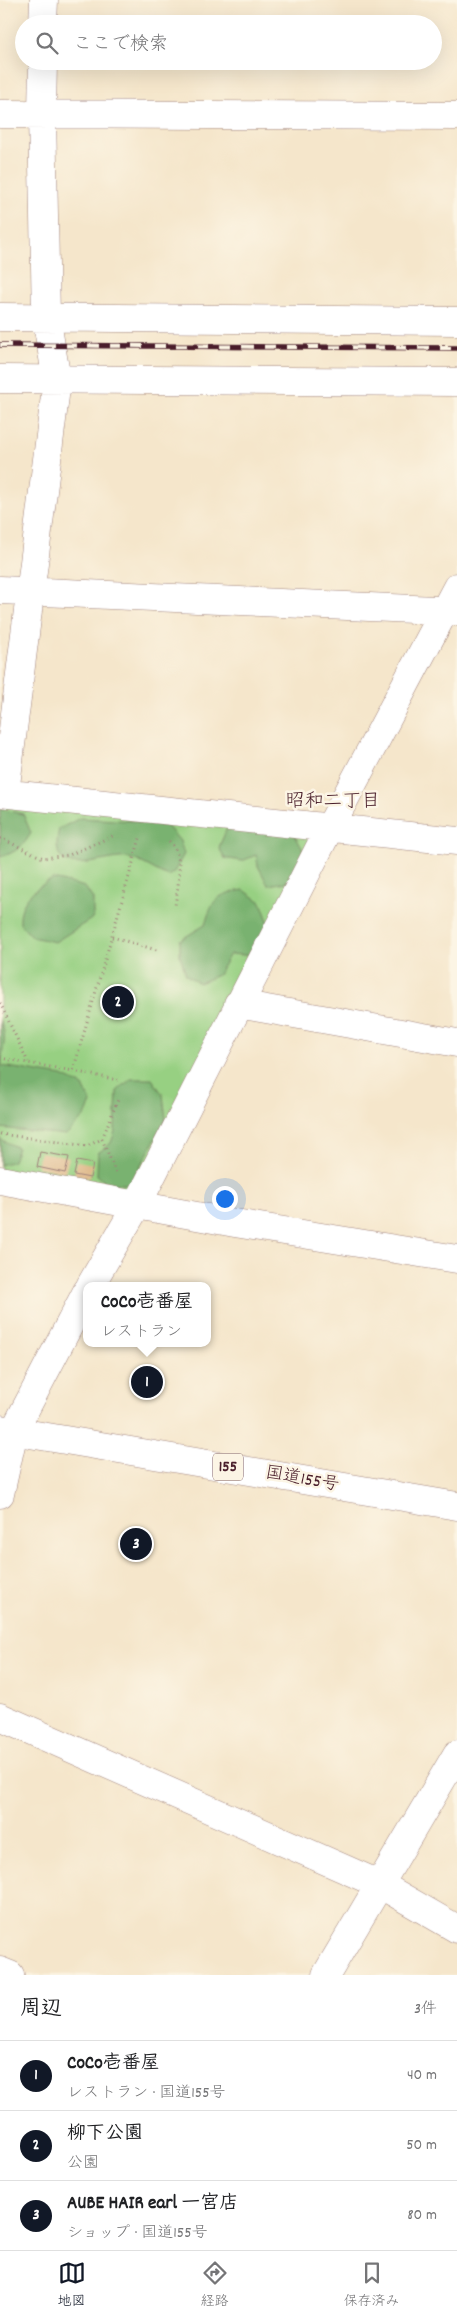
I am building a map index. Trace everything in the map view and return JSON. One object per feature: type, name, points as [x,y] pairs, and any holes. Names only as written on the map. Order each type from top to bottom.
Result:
[{"type":"main road","points":[[44,0],[44,15]]},
{"type":"main road","points":[[43,70],[46,317],[57,380],[32,592],[3,793],[457,841]]},
{"type":"main road","points":[[0,114],[457,116]]},
{"type":"main road","points":[[0,317],[457,321]]},
{"type":"main road","points":[[0,379],[457,382]]},
{"type":"main road","points":[[0,590],[453,603],[330,827],[137,1205],[92,1282]]},
{"type":"main road","points":[[238,1004],[457,1043]]},
{"type":"main road","points":[[0,1180],[457,1259]]},
{"type":"main road","points":[[0,1494],[7,1430],[83,1298]]},
{"type":"main road","name":"国道155号","points":[[7,1430],[457,1506]]},
{"type":"main road","points":[[0,1717],[381,1885],[457,1929]]},
{"type":"main road","points":[[326,1975],[457,1754]]},
{"type":"main road","points":[[0,1971],[10,1975]]},
{"type":"path","points":[[73,1071],[142,830]]},
{"type":"path","points":[[0,838],[43,858],[70,856],[96,842],[124,832]]},
{"type":"path","points":[[164,836],[174,846],[180,866],[175,907]]},
{"type":"path","points":[[112,937],[160,951]]},
{"type":"path","points":[[0,1003],[28,1062]]},
{"type":"path","points":[[0,1058],[118,1080]]},
{"type":"path","points":[[0,1134],[87,1146],[102,1139],[119,1097]]},
{"type":"green space","points":[[0,799],[324,829],[135,1198],[0,1175]]},
{"type":"green space","points":[[0,809],[23,814],[31,833],[18,848],[0,857]]},
{"type":"green space","points":[[80,818],[133,821],[167,826],[180,841],[184,854],[174,872],[168,876],[128,858],[79,864],[69,862],[61,857],[57,846],[59,829]]},
{"type":"green space","points":[[230,821],[290,827],[306,855],[293,881],[268,885],[258,866],[256,855],[242,861],[224,858],[219,847]]},
{"type":"green space","points":[[53,879],[85,887],[93,899],[93,918],[55,942],[32,937],[20,924],[24,902],[39,887]]},
{"type":"green space","points":[[244,890],[261,902],[267,918],[269,934],[257,956],[230,954],[218,975],[199,983],[186,975],[180,955],[180,940],[205,925],[217,899],[228,893]]},
{"type":"green space","points":[[0,1021],[4,1032],[2,1066],[62,1076],[83,1086],[91,1103],[85,1116],[66,1135],[0,1128]]},
{"type":"green space","points":[[131,1079],[152,1079],[163,1095],[166,1119],[131,1184],[109,1184],[97,1175],[98,1153],[111,1143],[115,1131],[117,1091]]},
{"type":"green space","points":[[0,1139],[18,1148],[13,1161],[0,1165]]},
{"type":"building","points":[[40,1152],[69,1157],[65,1173],[37,1167]]},
{"type":"building","points":[[77,1161],[93,1164],[90,1178],[74,1175]]},
{"type":"railway","points":[[0,345],[457,348]]},
{"type":"place","name":"柳下公園","points":[[118,1002]]},
{"type":"place","name":"CoCo壱番屋","points":[[147,1382]]},
{"type":"place","name":"AUBE HAIR earl 一宮店","points":[[136,1544]]},
{"type":"district","name":"昭和二丁目","points":[[333,802]]}]
